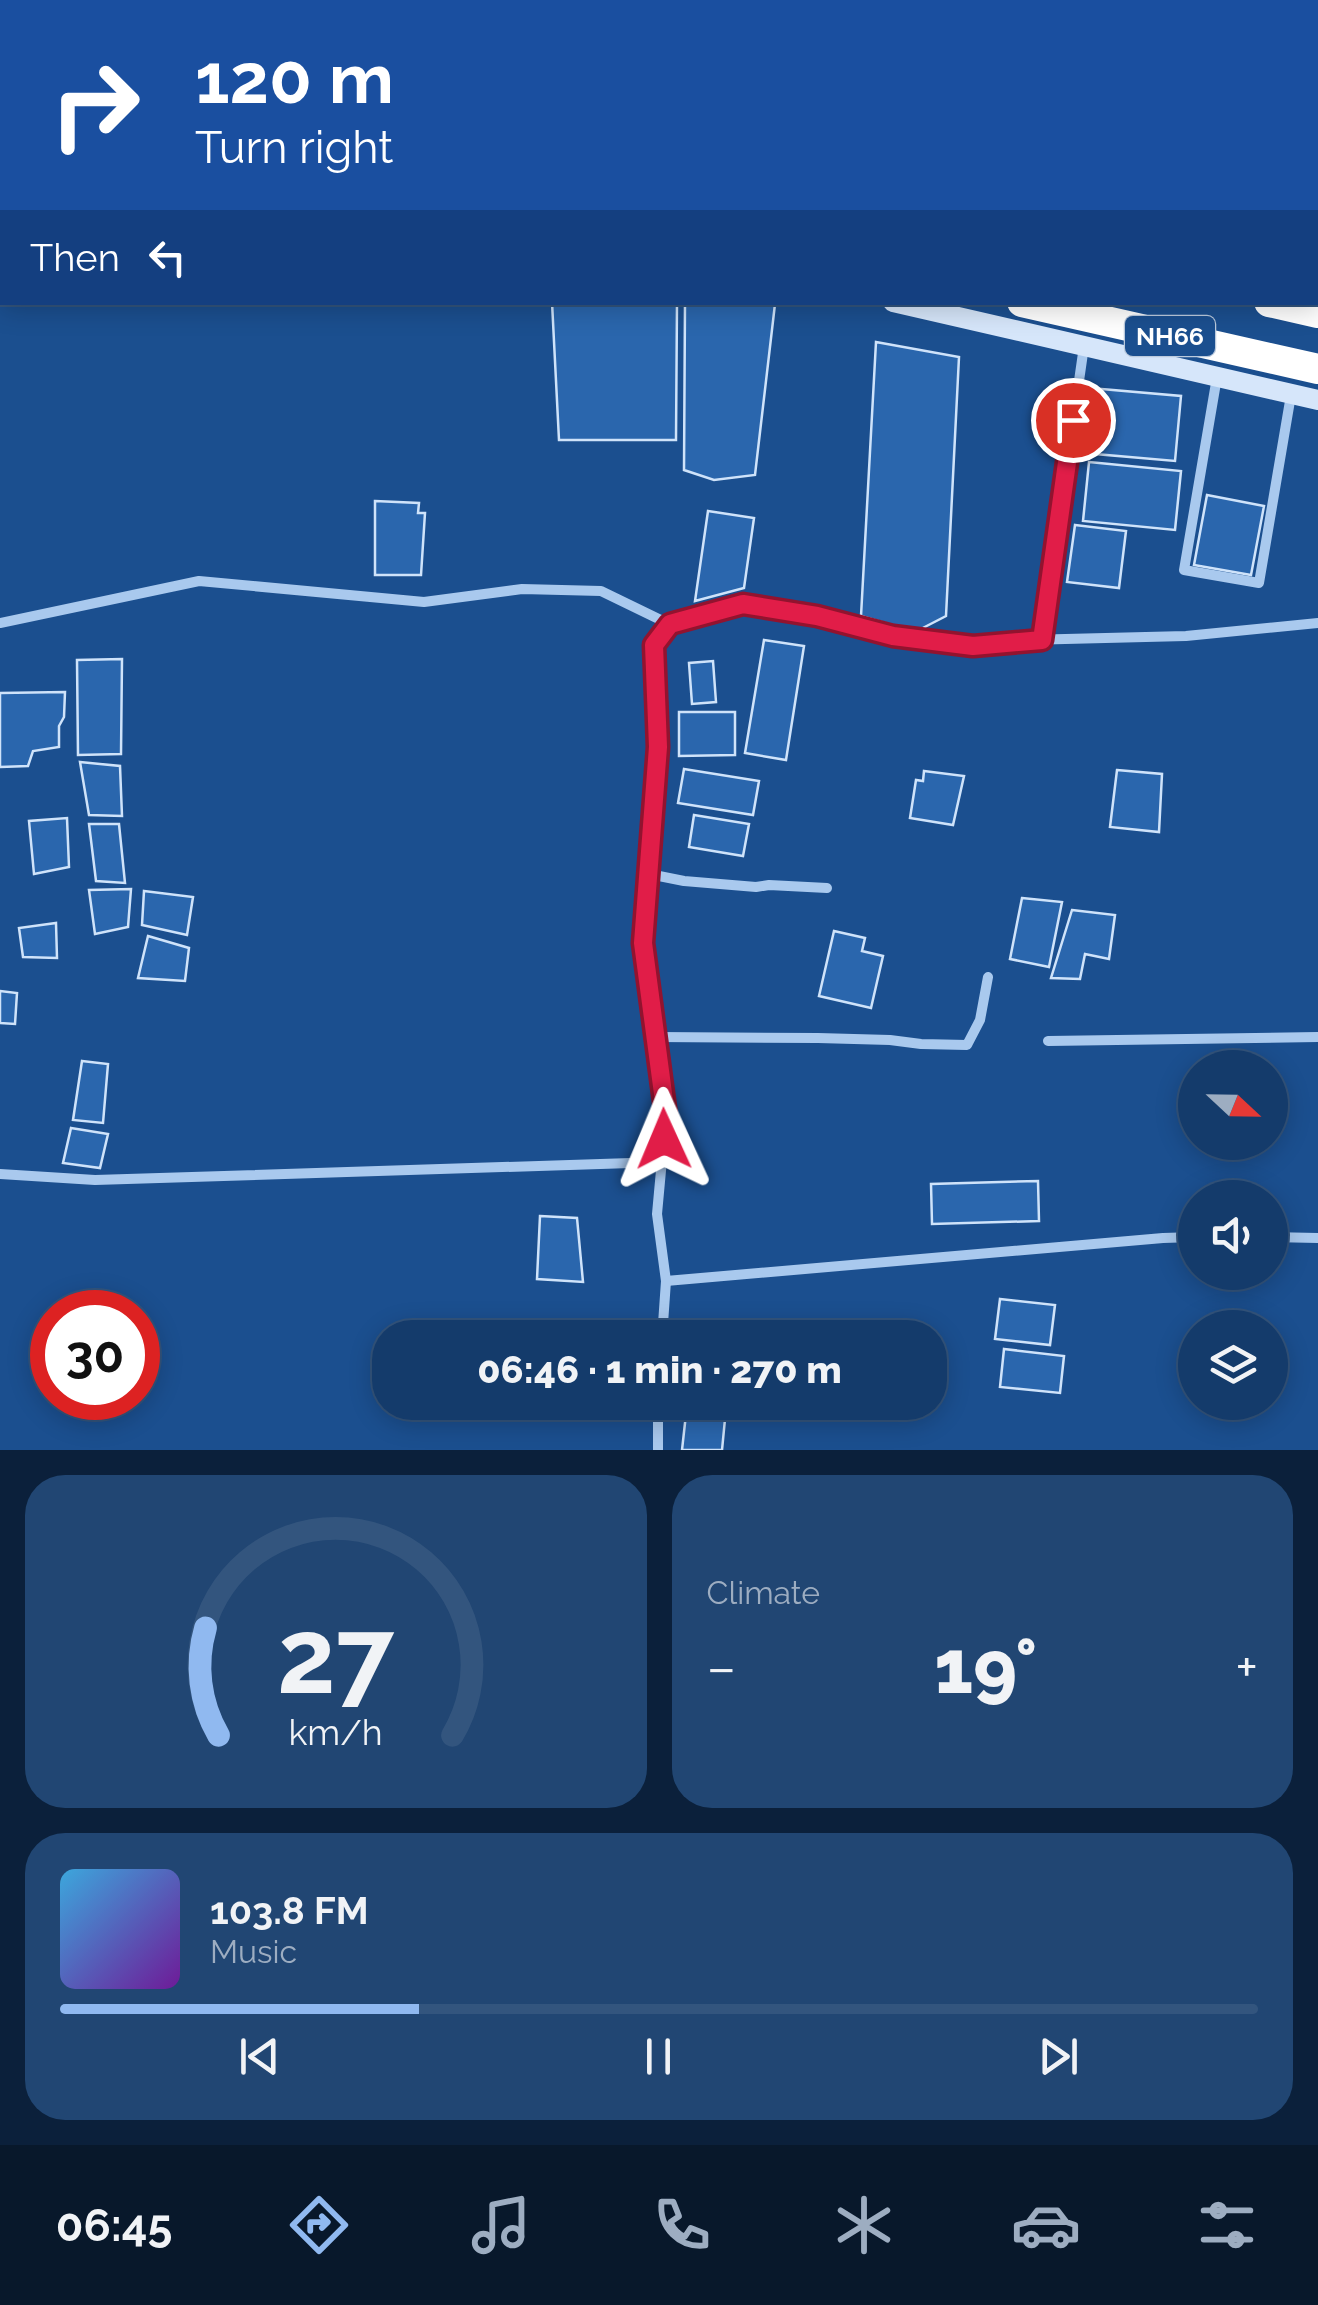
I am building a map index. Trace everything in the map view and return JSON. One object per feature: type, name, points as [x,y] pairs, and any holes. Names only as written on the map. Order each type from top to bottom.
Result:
[{"type":"highway","name":"NH66","points":[[1035,305],[1318,369]]},
{"type":"highway","points":[[1282,305],[1318,314]]},
{"type":"street","points":[[905,305],[1318,400]]},
{"type":"street","points":[[1042,640],[1084,346]]},
{"type":"street","points":[[1218,377],[1184,570],[1258,583],[1291,394]]},
{"type":"street","points":[[0,623],[199,581],[424,602],[522,589],[601,591],[670,624]]},
{"type":"street","points":[[663,1320],[666,1281],[657,1214],[666,1116],[643,943],[658,747],[654,645],[670,624],[743,604],[817,616],[893,636],[973,646],[1186,636],[1318,623]]},
{"type":"street","points":[[649,874],[756,887],[769,884],[827,888]]},
{"type":"street","points":[[656,1037],[967,1044],[980,1020],[988,977]]},
{"type":"street","points":[[1048,1041],[1318,1037]]},
{"type":"street","points":[[0,1174],[95,1180],[662,1162]]},
{"type":"street","points":[[1288,1237],[1318,1238]]},
{"type":"street","points":[[666,1281],[1178,1238]]},
{"type":"street","points":[[658,1420],[658,1450]]},
{"type":"building","points":[[552,305],[677,305],[676,440],[559,440]]},
{"type":"building","points":[[685,305],[775,305],[755,475],[714,480],[684,470]]},
{"type":"building","points":[[876,342],[959,357],[946,616],[915,632],[861,616]]},
{"type":"building","points":[[1090,388],[1181,396],[1175,461],[1084,453]]},
{"type":"building","points":[[1089,462],[1181,471],[1175,530],[1083,521]]},
{"type":"building","points":[[1207,495],[1264,506],[1251,575],[1194,565]]},
{"type":"building","points":[[375,501],[419,503],[418,513],[425,513],[421,575],[375,575]]},
{"type":"building","points":[[708,511],[754,518],[744,588],[695,601]]},
{"type":"building","points":[[1075,525],[1126,531],[1119,588],[1067,582]]},
{"type":"building","points":[[764,640],[804,646],[786,760],[745,753]]},
{"type":"building","points":[[122,659],[121,754],[78,755],[77,660]]},
{"type":"building","points":[[713,661],[716,702],[692,704],[689,663]]},
{"type":"building","points":[[65,692],[59,747],[33,751],[28,766],[0,767],[0,693]]},
{"type":"building","points":[[679,712],[735,712],[735,755],[679,756]]},
{"type":"building","points":[[80,762],[120,766],[122,816],[89,815]]},
{"type":"building","points":[[684,769],[759,781],[753,815],[678,803]]},
{"type":"building","points":[[1117,770],[1162,774],[1159,832],[1110,827]]},
{"type":"building","points":[[924,771],[964,776],[953,825],[910,818],[916,780],[923,781]]},
{"type":"building","points":[[694,815],[749,824],[743,856],[689,847]]},
{"type":"building","points":[[67,818],[69,867],[34,874],[29,821]]},
{"type":"building","points":[[89,824],[119,824],[125,883],[96,881]]},
{"type":"building","points":[[131,889],[128,927],[95,934],[89,890]]},
{"type":"building","points":[[144,891],[193,897],[187,935],[142,925]]},
{"type":"building","points":[[1022,898],[1062,902],[1049,967],[1010,959]]},
{"type":"building","points":[[1072,910],[1115,915],[1109,959],[1085,954],[1080,979],[1051,978]]},
{"type":"building","points":[[56,923],[57,958],[23,957],[19,928]]},
{"type":"building","points":[[834,931],[865,938],[862,951],[883,956],[871,1008],[819,996]]},
{"type":"building","points":[[148,936],[189,948],[185,981],[138,978]]},
{"type":"building","points":[[0,991],[17,993],[15,1024],[0,1023]]},
{"type":"building","points":[[82,1061],[108,1064],[103,1123],[73,1120]]},
{"type":"building","points":[[71,1128],[108,1134],[100,1168],[63,1163]]},
{"type":"building","points":[[1038,1181],[1039,1221],[932,1224],[931,1184]]},
{"type":"building","points":[[540,1216],[577,1218],[583,1282],[537,1279]]},
{"type":"building","points":[[1000,1299],[1055,1305],[1050,1345],[995,1339]]},
{"type":"building","points":[[1004,1349],[1064,1356],[1060,1393],[1000,1387]]},
{"type":"building","points":[[685,1420],[725,1420],[722,1450],[682,1450]]},
{"type":"route","points":[[664,1139],[666,1116],[643,943],[658,747],[654,645],[670,624],[743,604],[817,616],[893,636],[973,646],[1042,640],[1073,420]]}]
